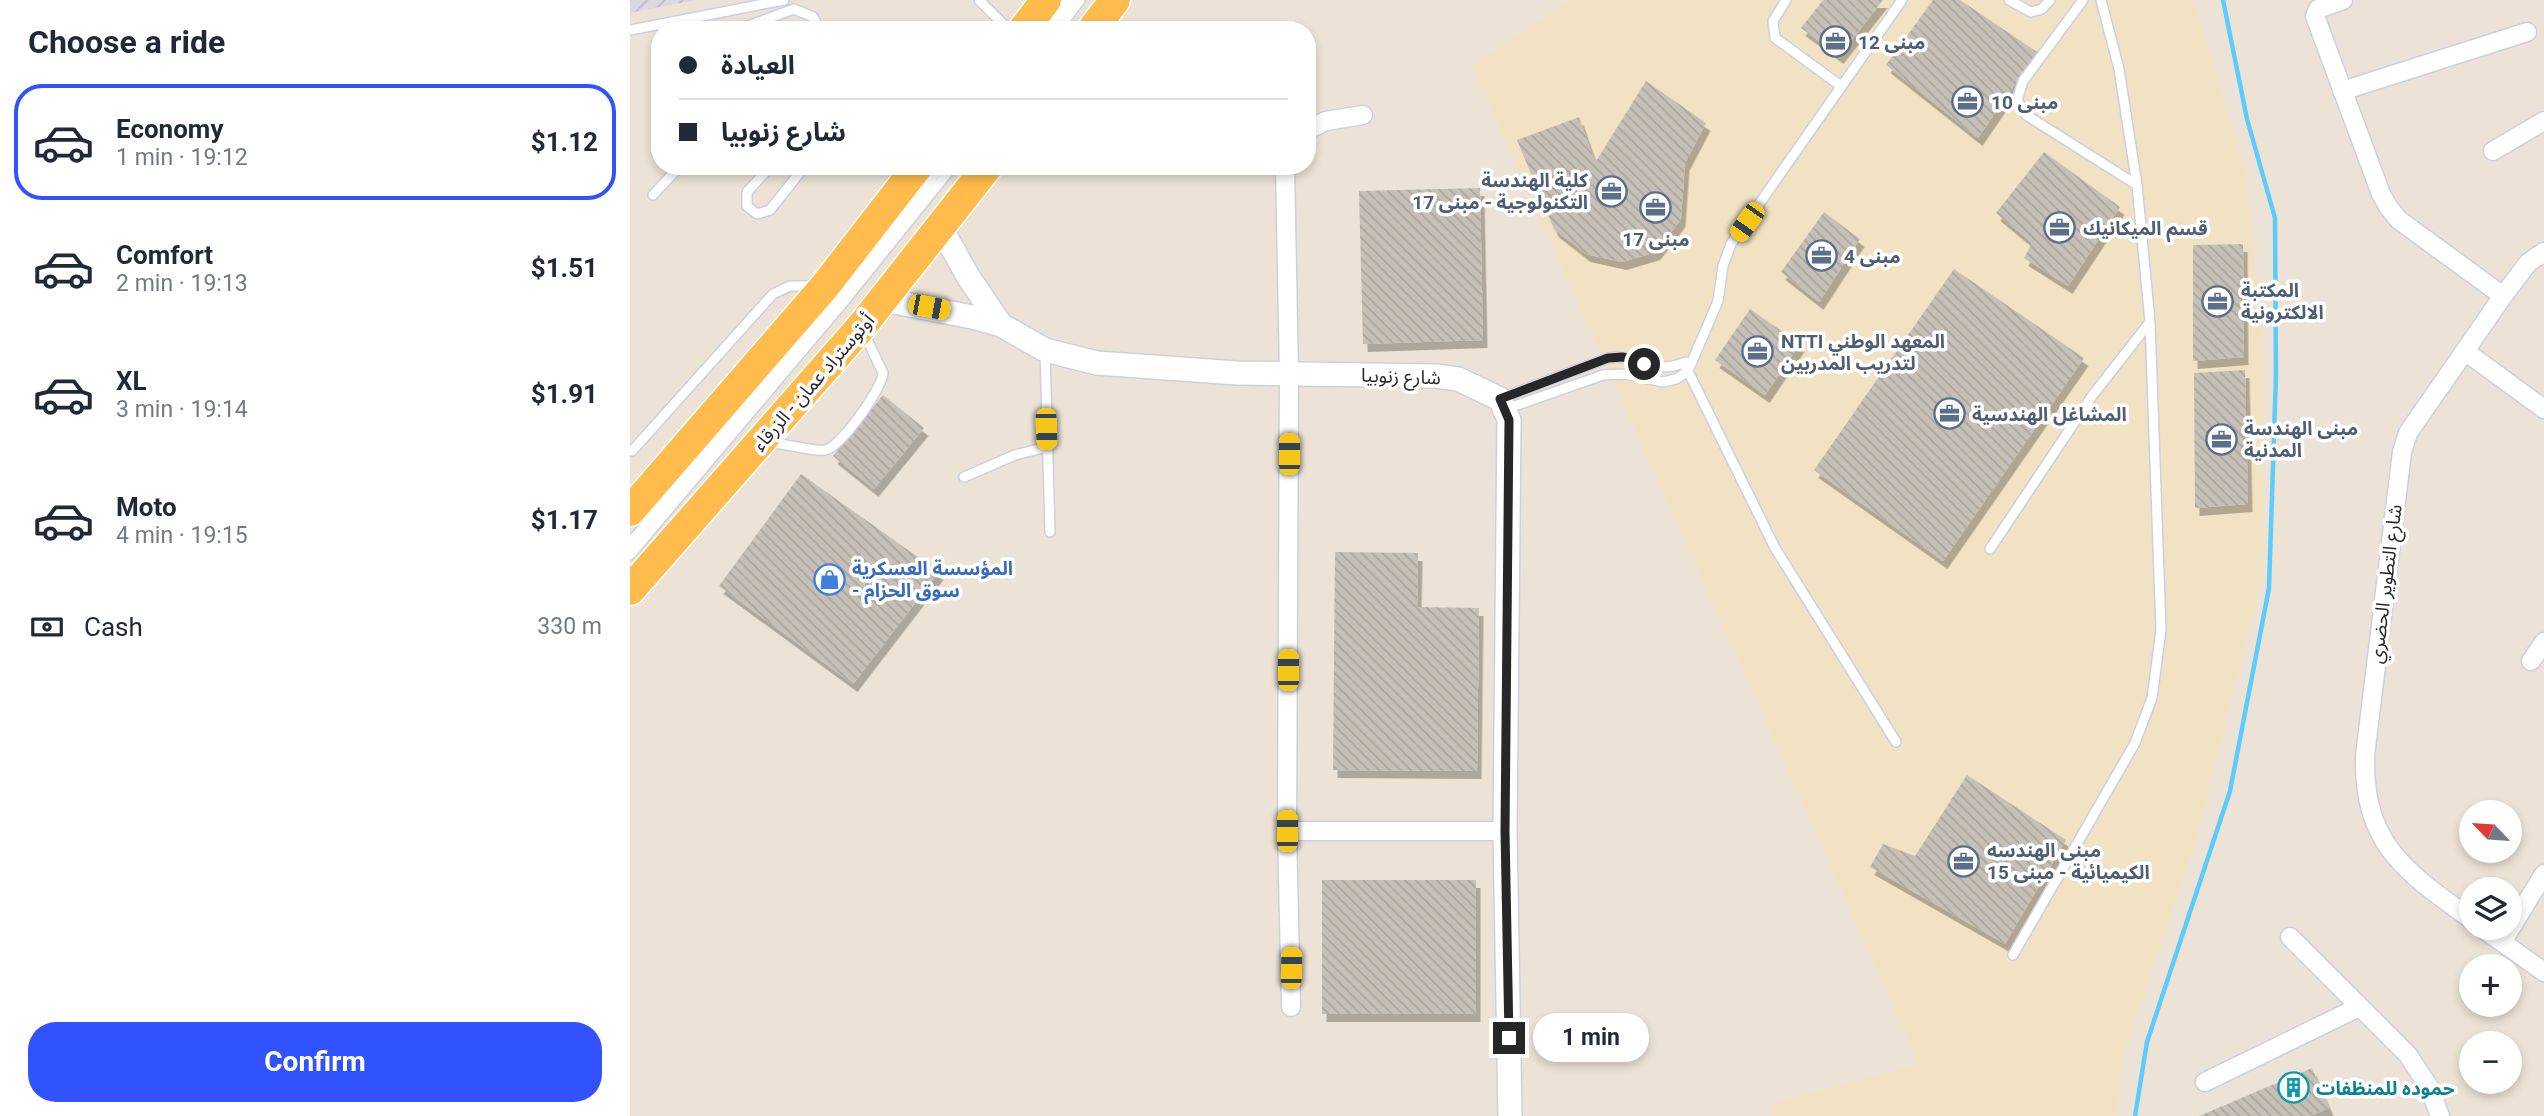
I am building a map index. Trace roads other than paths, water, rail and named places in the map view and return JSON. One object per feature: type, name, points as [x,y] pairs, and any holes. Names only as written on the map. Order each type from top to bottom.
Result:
[{"type":"highway","points":[[1030,21],[1046,0]]},
{"type":"highway","points":[[1099,21],[1115,0]]},
{"type":"highway","points":[[630,511],[825,286],[905,175]]},
{"type":"highway","name":"أوتوستراد عمان - الزرقاء","points":[[630,590],[862,327],[981,175]]},
{"type":"street","points":[[2343,0],[2318,9],[2315,16],[2389,208],[2399,220],[2503,296]]},
{"type":"street","points":[[2342,91],[2527,32]]},
{"type":"street","points":[[1316,126],[1326,121],[1363,115]]},
{"type":"street","points":[[2493,151],[2544,121]]},
{"type":"street","points":[[1285,175],[1289,374],[1287,831],[1291,1007]]},
{"type":"street","points":[[941,228],[969,278],[1001,325]]},
{"type":"street","name":"شارع التطوير الحضري","points":[[2459,910],[2402,866],[2377,827],[2368,805],[2364,780],[2402,452],[2408,433],[2503,296],[2528,263],[2544,252]]},
{"type":"street","name":"شارع زنوبيا","points":[[884,300],[944,309],[1001,325],[1045,350],[1097,363],[1289,374],[1436,376],[1458,379],[1503,404]]},
{"type":"street","points":[[2466,352],[2544,409]]},
{"type":"street","points":[[1503,404],[1509,434],[1505,831],[1510,1116]]},
{"type":"street","points":[[2532,660],[2544,642]]},
{"type":"street","points":[[1287,831],[1505,831]]},
{"type":"street","points":[[2502,942],[2544,874]]},
{"type":"street","points":[[2290,937],[2408,1055],[2429,1087],[2440,1116]]},
{"type":"street","points":[[2499,940],[2544,972]]},
{"type":"street","points":[[2205,1082],[2359,1007]]},
{"type":"lane","points":[[676,21],[785,0]]},
{"type":"lane","points":[[979,0],[1000,21]]},
{"type":"lane","points":[[1054,21],[1069,0]]},
{"type":"lane","points":[[1065,21],[1080,0]]},
{"type":"lane","points":[[1786,0],[1773,20],[1775,38],[1841,86]]},
{"type":"lane","points":[[1503,404],[1618,373],[1663,382],[1676,379],[1695,359],[1718,301],[1723,266],[1731,244],[1902,0]]},
{"type":"lane","points":[[2009,0],[2031,12],[2042,9],[2050,0]]},
{"type":"lane","points":[[2083,0],[2024,81],[2017,100],[2026,115],[2137,185]]},
{"type":"lane","points":[[2013,955],[2135,743],[2152,698],[2161,630],[2150,322],[2137,185],[2119,69],[2101,0]]},
{"type":"lane","points":[[761,21],[794,9],[813,17],[815,21]]},
{"type":"lane","points":[[630,30],[651,26]]},
{"type":"lane","points":[[653,194],[671,175]]},
{"type":"lane","points":[[763,175],[747,192],[747,205],[757,214],[770,210],[798,175]]},
{"type":"lane","points":[[630,543],[840,295],[935,175]]},
{"type":"lane","points":[[630,555],[847,298],[946,175]]},
{"type":"lane","points":[[632,451],[773,294],[790,286],[825,286]]},
{"type":"lane","points":[[1990,548],[2092,396],[2150,322]]},
{"type":"lane","points":[[761,442],[787,443],[824,450],[836,444],[876,393],[882,380],[883,373],[862,327]]},
{"type":"lane","points":[[1045,350],[1050,532]]},
{"type":"lane","points":[[1503,404],[1585,366],[1614,357],[1665,369],[1686,367]]},
{"type":"lane","points":[[1614,357],[1618,373]]},
{"type":"lane","points":[[1585,366],[1590,379]]},
{"type":"lane","points":[[1686,367],[1775,548],[1896,742]]},
{"type":"lane","points":[[964,477],[1015,455],[1047,447]]},
{"type":"waterway","points":[[2135,1116],[2147,1042],[2230,791],[2269,588],[2276,374],[2275,218],[2247,119],[2223,0]]},
{"type":"place","name":"مبنى 12","points":[[1835,42]]},
{"type":"place","name":"مبنى 10","points":[[1968,102]]},
{"type":"place","name":"كلية الهندسة التكنولوجية - مبنى 17","points":[[1611,191]]},
{"type":"place","name":"مبنى 17","points":[[1656,208]]},
{"type":"place","name":"قسم الميكانيك","points":[[2060,228]]},
{"type":"place","name":"مبنى 4","points":[[1821,256]]},
{"type":"place","name":"المكتبة الالكترونية","points":[[2218,301]]},
{"type":"place","name":"NTTI المعهد الوطني لتدريب المدربين","points":[[1758,352]]},
{"type":"place","name":"المشاغل الهندسية","points":[[1949,414]]},
{"type":"place","name":"مبنى الهندسة المدنية","points":[[2221,439]]},
{"type":"place","name":"المؤسسة العسكرية - سوق الحزام","points":[[829,579]]},
{"type":"place","name":"مبنى الهندسه الكيميائية - مبنى 15","points":[[1964,861]]},
{"type":"place","name":"حموده للمنظفات","points":[[2293,1088]]}]
